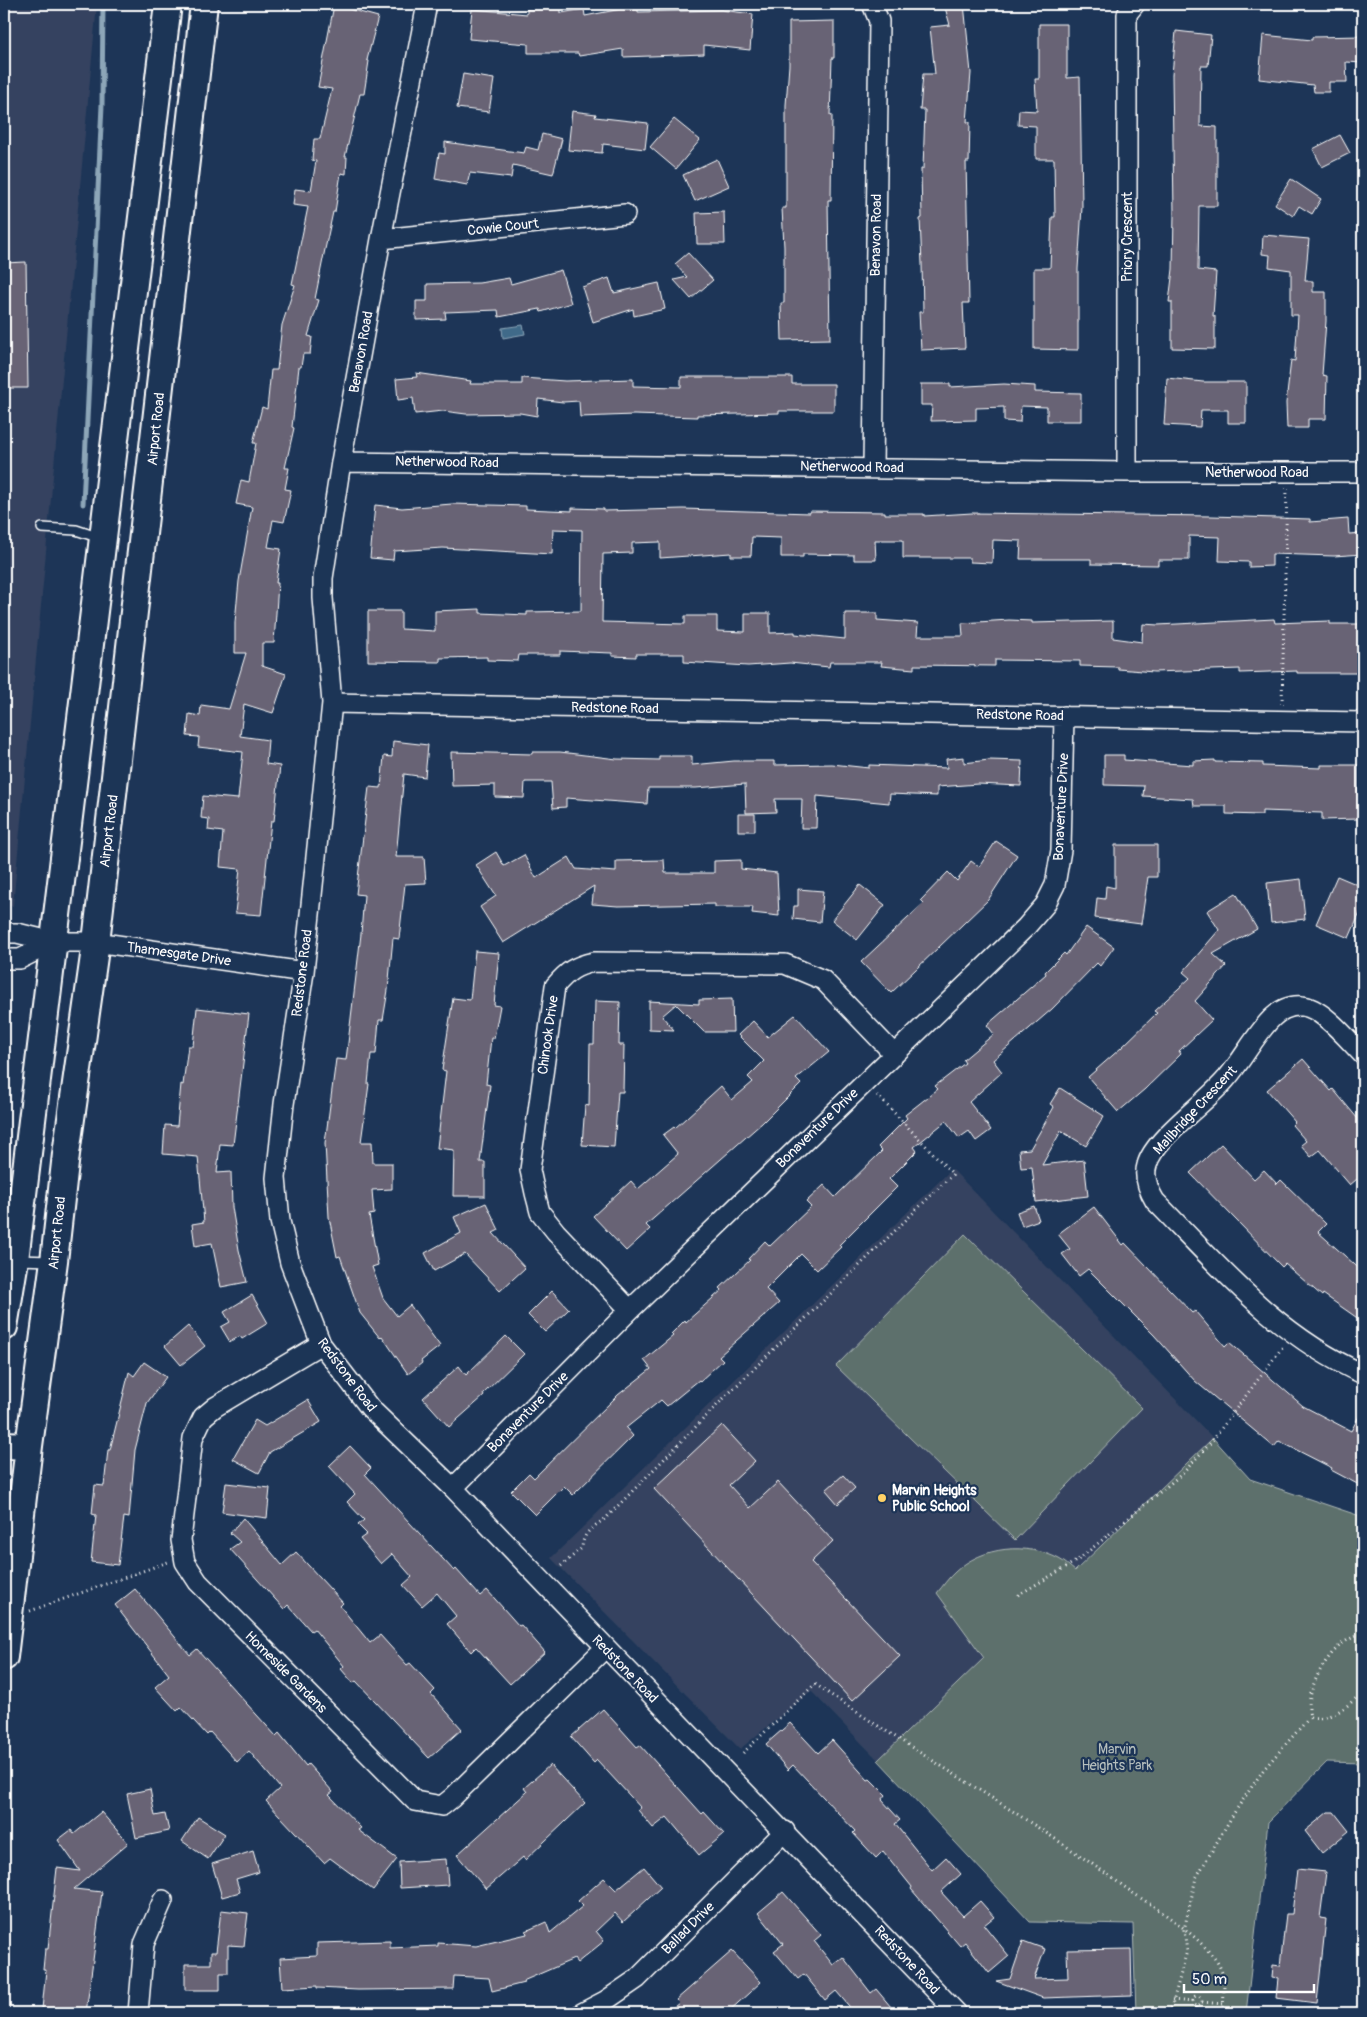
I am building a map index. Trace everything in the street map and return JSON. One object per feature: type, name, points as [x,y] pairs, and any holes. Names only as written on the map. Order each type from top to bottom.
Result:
[{"type":"main road","points":[[4,1328],[9,1260],[54,942],[168,4]]},
{"type":"main road","name":"Airport Road","points":[[4,1657],[16,1445],[54,1261],[66,1154],[96,942],[204,4]]},
{"type":"main road","points":[[103,539],[143,540]]},
{"type":"street","name":"Benavon Road","points":[[332,703],[323,598],[324,578],[341,462],[381,239],[428,4]]},
{"type":"street","name":"Benavon Road","points":[[872,4],[879,20],[873,467]]},
{"type":"street","name":"Priory Crescent","points":[[1127,472],[1128,14],[1135,4]]},
{"type":"street","name":"Cowie Court","points":[[381,239],[625,214]]},
{"type":"street","name":"Netherwood Road","points":[[341,462],[873,467],[1127,472],[1363,472]]},
{"type":"street","name":"Redstone Road","points":[[957,2013],[453,1488],[370,1408],[321,1344],[290,1263],[280,1221],[276,1178],[284,1104],[304,972],[332,703],[1363,722]]},
{"type":"street","name":"Bonaventure Drive","points":[[453,1488],[630,1310],[1026,927],[1045,905],[1055,885],[1061,850],[1064,716]]},
{"type":"street","name":"Thamesgate Drive","points":[[4,933],[17,933],[54,942],[96,942],[304,972]]},
{"type":"street","name":"Thamesgate Drive","points":[[4,959],[20,959],[54,942]]},
{"type":"street","name":"Chinook Drive","points":[[630,1310],[556,1232],[540,1212],[530,1170],[555,986],[563,976],[578,965],[594,962],[784,964],[823,980],[894,1054]]},
{"type":"street","name":"Mallbridge Crescent","points":[[1363,1056],[1320,1013],[1304,1006],[1286,1007],[1272,1018],[1226,1080],[1155,1149],[1147,1165],[1147,1184],[1155,1202],[1264,1311],[1313,1348],[1363,1374]]},
{"type":"street","name":"Homeside Gardens","points":[[321,1344],[215,1407],[203,1417],[193,1438],[181,1540],[185,1562],[198,1582],[415,1801],[431,1805],[442,1806],[452,1798],[605,1648]]},
{"type":"street","name":"Ballad Drive","points":[[582,2013],[637,1979],[784,1831]]},
{"type":"street","points":[[138,2013],[144,1944],[162,1900]]},
{"type":"lane","points":[[42,528],[76,530],[103,539]]},
{"type":"lane","points":[[9,1260],[54,1261]]},
{"type":"path","points":[[1282,720],[1287,472]]},
{"type":"path","points":[[561,1566],[582,1548],[583,1539],[588,1530],[605,1519],[733,1389],[953,1174],[864,1082]]},
{"type":"path","points":[[1018,1595],[1078,1560],[1184,1473],[1211,1442],[1292,1334]]},
{"type":"path","points":[[30,1611],[170,1561],[185,1562]]},
{"type":"path","points":[[1170,2013],[1172,2000],[1187,1951],[1184,1930],[1196,1878],[1234,1813],[1264,1769],[1310,1717],[1309,1694],[1314,1681],[1329,1658],[1348,1639],[1363,1636]]},
{"type":"path","points":[[743,1753],[815,1684],[871,1723],[1077,1852],[1184,1930],[1216,1960],[1226,1984],[1222,2013]]},
{"type":"path","points":[[1310,1717],[1323,1718],[1339,1711],[1363,1691]]},
{"type":"path","points":[[1192,2002],[1197,1996],[1202,2002],[1223,2004]]},
{"type":"path","points":[[1172,2000],[1192,2002],[1196,2007],[1196,2013]]},
{"type":"path","points":[[1196,2007],[1202,2002]]},
{"type":"shaded area","points":[[4,4],[97,4],[13,906],[4,907]]},
{"type":"shaded area","points":[[523,325],[525,334],[503,338],[502,328]]},
{"type":"shaded area","name":"Marvin Heights Public School","points":[[952,1169],[1213,1438],[878,1760],[811,1691],[740,1749],[551,1558]]},
{"type":"green space","points":[[965,1234],[1142,1408],[1015,1540],[836,1366]]},
{"type":"green space","name":"Marvin Heights Park","points":[[1213,1438],[1250,1479],[1363,1517],[1363,1763],[1327,1762],[1268,1822],[1246,2013],[1136,2013],[1133,1924],[1030,1922],[878,1760],[984,1658],[937,1593],[952,1574],[966,1563],[978,1557],[1005,1549],[1033,1550],[1046,1554],[1061,1560],[1075,1571]]},
{"type":"building","points":[[944,4],[964,4],[971,73],[967,122],[970,122],[969,162],[966,162],[969,303],[963,303],[965,348],[921,350],[919,312],[923,312],[920,219],[922,218],[921,169],[923,169],[925,110],[920,110],[923,74],[935,74],[930,27],[950,25]]},
{"type":"building","points":[[334,5],[378,17],[367,60],[369,61],[364,94],[360,94],[345,157],[347,157],[346,174],[341,173],[335,212],[333,212],[324,254],[315,299],[319,300],[308,336],[312,337],[310,354],[303,354],[301,367],[299,367],[292,427],[294,428],[285,468],[289,468],[285,489],[291,490],[284,522],[273,520],[268,547],[281,549],[276,583],[278,583],[274,643],[262,643],[262,666],[286,674],[273,713],[244,704],[240,736],[268,740],[266,764],[280,766],[274,821],[271,821],[261,915],[235,913],[240,869],[220,867],[223,832],[208,830],[209,819],[201,818],[203,796],[238,799],[243,752],[198,747],[199,737],[187,736],[189,714],[200,716],[201,705],[229,709],[246,653],[235,653],[235,622],[239,581],[252,507],[236,504],[241,480],[249,482],[256,443],[253,443],[262,407],[267,409],[271,370],[277,370],[282,325],[295,285],[292,284],[308,207],[293,205],[295,189],[311,191],[316,161],[312,160],[314,139],[320,139],[332,89],[318,87]]},
{"type":"building","points":[[472,9],[527,14],[527,9],[561,9],[561,13],[584,9],[585,16],[621,9],[638,9],[638,12],[721,10],[753,14],[750,50],[704,45],[704,54],[623,57],[623,49],[579,56],[578,53],[528,53],[528,44],[469,39]]},
{"type":"building","points":[[834,21],[834,58],[832,58],[830,115],[832,115],[831,200],[828,200],[830,339],[782,340],[781,303],[784,303],[784,247],[782,208],[786,208],[786,105],[789,65],[789,22]]},
{"type":"building","points":[[1039,24],[1067,24],[1067,78],[1080,77],[1082,207],[1078,269],[1078,350],[1034,349],[1034,268],[1050,268],[1052,217],[1055,217],[1054,159],[1036,159],[1036,126],[1018,125],[1019,110],[1037,111],[1035,79],[1039,79]]},
{"type":"building","points":[[1176,31],[1211,35],[1208,66],[1201,66],[1200,126],[1217,127],[1217,206],[1199,206],[1198,270],[1216,272],[1213,316],[1215,316],[1215,349],[1172,348],[1172,302],[1169,302],[1173,269],[1172,75]]},
{"type":"building","points":[[1263,35],[1312,40],[1312,37],[1363,36],[1363,63],[1346,62],[1347,82],[1329,82],[1329,92],[1314,92],[1313,85],[1259,79]]},
{"type":"building","points":[[463,74],[494,79],[489,112],[457,108]]},
{"type":"building","points":[[572,111],[596,114],[595,117],[648,123],[645,149],[603,144],[602,153],[568,150]]},
{"type":"building","points":[[674,119],[700,140],[676,169],[650,147]]},
{"type":"building","points":[[542,134],[562,139],[553,174],[513,165],[511,178],[470,173],[467,185],[435,179],[439,153],[445,154],[445,142],[524,153],[526,147],[538,150]]},
{"type":"building","points":[[1340,135],[1350,153],[1322,167],[1313,149]]},
{"type":"building","points":[[717,159],[729,186],[695,201],[683,175]]},
{"type":"building","points":[[1291,179],[1321,199],[1312,214],[1299,206],[1293,216],[1275,204]]},
{"type":"building","points":[[724,212],[725,244],[697,244],[696,213]]},
{"type":"building","points":[[1263,235],[1309,239],[1305,281],[1313,281],[1313,292],[1326,292],[1322,375],[1327,376],[1326,419],[1308,419],[1308,428],[1287,428],[1286,403],[1291,360],[1295,361],[1298,315],[1291,315],[1291,270],[1269,267],[1270,255],[1262,254]]},
{"type":"building","points":[[688,253],[713,280],[691,299],[674,280],[687,277],[675,264]]},
{"type":"building","points":[[26,262],[28,388],[4,388],[4,263]]},
{"type":"building","points":[[561,270],[571,303],[541,312],[540,309],[499,317],[498,310],[445,312],[446,319],[416,320],[416,301],[427,301],[427,284],[479,283],[509,278],[511,284]]},
{"type":"building","points":[[609,278],[614,293],[659,283],[665,309],[634,316],[633,309],[593,322],[582,287]]},
{"type":"building","points":[[416,373],[471,381],[470,384],[522,384],[522,378],[565,381],[633,379],[633,386],[681,387],[681,377],[792,377],[792,384],[834,384],[834,411],[779,411],[779,413],[697,415],[697,417],[634,415],[580,417],[579,401],[563,402],[538,399],[537,416],[520,413],[466,414],[443,411],[415,414],[413,398],[398,400],[396,379],[417,377]]},
{"type":"building","points":[[1167,378],[1203,382],[1246,382],[1246,423],[1228,423],[1228,410],[1201,410],[1200,427],[1164,425]]},
{"type":"building","points":[[921,384],[950,384],[950,387],[1004,384],[1035,386],[1035,392],[1081,393],[1081,421],[1047,421],[1047,407],[1021,406],[1020,422],[1004,421],[1004,407],[976,408],[976,420],[931,421],[932,405],[921,405]]},
{"type":"building","points":[[452,504],[526,506],[526,509],[572,511],[572,508],[604,509],[604,511],[683,509],[810,513],[810,511],[885,512],[885,514],[924,514],[924,516],[972,513],[1211,516],[1310,519],[1310,522],[1348,519],[1349,534],[1363,533],[1363,554],[1334,556],[1272,554],[1272,566],[1249,567],[1249,562],[1219,561],[1220,537],[1189,536],[1189,560],[1158,560],[1158,565],[1091,564],[1091,559],[1020,559],[1021,541],[993,540],[992,563],[970,562],[970,558],[903,558],[903,540],[875,540],[876,560],[854,560],[854,555],[803,554],[803,557],[781,557],[781,538],[752,537],[751,556],[731,556],[731,553],[660,558],[660,542],[632,543],[632,553],[603,554],[602,622],[685,624],[685,616],[717,616],[717,631],[745,632],[745,613],[770,613],[770,633],[795,632],[795,634],[845,639],[845,613],[877,613],[877,620],[918,623],[917,636],[963,636],[962,623],[1009,620],[1032,621],[1032,623],[1113,621],[1113,638],[1142,642],[1143,624],[1158,625],[1274,619],[1275,623],[1330,621],[1330,624],[1363,624],[1363,673],[1297,673],[1297,671],[1240,673],[1240,669],[1154,672],[1118,669],[1118,667],[1080,666],[1080,661],[995,660],[995,666],[914,665],[914,669],[881,666],[882,662],[830,662],[829,667],[790,663],[748,666],[684,662],[684,654],[636,654],[636,657],[612,656],[612,653],[560,651],[560,655],[519,655],[518,661],[487,660],[487,657],[440,658],[440,662],[368,661],[368,611],[401,611],[401,629],[435,631],[435,611],[480,609],[480,613],[527,615],[527,612],[581,611],[582,530],[553,529],[552,554],[443,548],[394,551],[393,560],[370,558],[375,505],[402,508]]},
{"type":"building","points":[[393,741],[428,745],[425,777],[404,774],[396,857],[424,857],[426,883],[405,884],[399,939],[393,938],[383,1020],[379,1020],[376,1054],[371,1054],[361,1142],[372,1142],[373,1163],[392,1163],[392,1189],[372,1190],[374,1214],[369,1215],[378,1265],[372,1267],[383,1298],[397,1316],[410,1305],[440,1346],[408,1374],[382,1336],[380,1338],[360,1313],[340,1256],[337,1257],[329,1217],[325,1143],[336,1059],[346,1060],[361,934],[364,895],[356,894],[369,787],[381,788],[384,756],[392,757]]},
{"type":"building","points":[[451,752],[532,754],[532,752],[560,752],[617,759],[659,760],[659,756],[692,756],[692,765],[734,761],[774,761],[774,765],[832,764],[869,768],[869,765],[947,768],[946,759],[964,757],[964,763],[989,760],[1022,761],[1021,786],[978,784],[937,787],[937,796],[890,794],[889,803],[817,796],[816,828],[801,828],[802,799],[775,799],[776,812],[746,813],[745,784],[696,788],[648,788],[647,804],[566,798],[566,807],[553,808],[551,782],[525,782],[524,798],[495,797],[495,785],[452,786]]},
{"type":"building","points":[[1104,755],[1124,755],[1124,760],[1193,765],[1193,761],[1215,760],[1215,762],[1263,763],[1263,766],[1321,768],[1321,765],[1358,765],[1358,819],[1322,820],[1322,813],[1262,811],[1262,815],[1226,814],[1226,806],[1194,806],[1193,799],[1143,796],[1144,786],[1104,785]]},
{"type":"building","points":[[738,814],[755,814],[755,831],[738,831]]},
{"type":"building","points":[[996,841],[1017,855],[988,900],[891,993],[861,962],[924,903],[921,900],[948,872],[957,881],[971,861],[979,867]]},
{"type":"building","points":[[1115,845],[1157,845],[1157,877],[1148,877],[1141,924],[1095,918],[1097,898],[1105,899],[1106,886],[1115,888]]},
{"type":"building","points":[[496,852],[504,866],[524,855],[536,878],[569,857],[576,869],[616,872],[616,861],[664,860],[665,873],[714,873],[714,861],[741,860],[741,869],[777,873],[779,916],[752,913],[753,907],[715,907],[715,904],[618,906],[592,904],[594,886],[503,943],[480,907],[496,896],[476,865]]},
{"type":"building","points":[[1337,876],[1363,887],[1363,906],[1349,938],[1316,924]]},
{"type":"building","points":[[1301,879],[1305,919],[1271,923],[1267,883]]},
{"type":"building","points":[[860,885],[885,905],[857,940],[832,920]]},
{"type":"building","points":[[798,889],[823,891],[820,922],[793,919],[794,906],[798,906]]},
{"type":"building","points":[[1236,893],[1257,929],[1213,954],[1226,966],[1195,1001],[1212,1020],[1179,1051],[1181,1054],[1118,1112],[1088,1077],[1121,1048],[1157,1013],[1154,1011],[1190,978],[1183,972],[1219,930],[1207,911]]},
{"type":"building","points":[[1086,927],[1114,947],[1100,966],[1097,963],[1052,1009],[993,1060],[1002,1072],[969,1102],[991,1130],[976,1141],[969,1131],[959,1138],[946,1121],[914,1147],[917,1151],[889,1179],[897,1187],[839,1245],[841,1247],[817,1270],[801,1254],[766,1289],[779,1303],[719,1356],[723,1360],[700,1381],[667,1406],[661,1400],[626,1428],[633,1436],[573,1495],[564,1486],[535,1515],[511,1491],[529,1473],[534,1478],[618,1395],[651,1369],[644,1360],[673,1336],[671,1334],[685,1320],[686,1322],[722,1290],[720,1288],[750,1260],[748,1259],[765,1241],[770,1246],[811,1207],[806,1202],[824,1185],[835,1197],[882,1151],[878,1147],[907,1118],[905,1115],[938,1089],[935,1086],[965,1063],[963,1060],[994,1034],[987,1025],[1046,974],[1045,972],[1064,953],[1066,955]]},
{"type":"building","points":[[475,951],[499,953],[494,1005],[500,1006],[494,1038],[491,1038],[486,1084],[490,1085],[480,1162],[485,1162],[485,1196],[453,1196],[454,1150],[437,1148],[446,1071],[442,1070],[453,998],[470,1000]]},
{"type":"building","points":[[732,999],[733,1032],[704,1032],[676,1004],[662,1016],[674,1030],[649,1029],[649,1001],[699,1004],[699,1000]]},
{"type":"building","points":[[595,1001],[620,1002],[619,1045],[624,1045],[623,1092],[618,1092],[614,1147],[582,1145],[585,1105],[589,1106],[590,1044],[594,1044]]},
{"type":"building","points":[[197,1008],[249,1014],[233,1145],[220,1144],[217,1173],[231,1172],[232,1207],[239,1250],[247,1282],[221,1287],[212,1243],[195,1246],[192,1224],[204,1222],[198,1157],[163,1154],[165,1125],[177,1126],[181,1084],[183,1085],[188,1046],[193,1046]]},
{"type":"building","points":[[795,1015],[829,1052],[796,1079],[801,1084],[762,1123],[646,1225],[650,1229],[626,1251],[593,1216],[631,1181],[638,1189],[678,1154],[663,1135],[675,1128],[721,1086],[732,1100],[753,1082],[748,1077],[764,1061],[738,1035],[753,1021],[768,1037]]},
{"type":"building","points":[[1303,1059],[1331,1091],[1333,1089],[1363,1125],[1363,1174],[1350,1185],[1320,1150],[1311,1157],[1301,1145],[1306,1141],[1292,1125],[1295,1122],[1267,1090]]},
{"type":"building","points":[[1060,1088],[1104,1116],[1086,1146],[1061,1131],[1042,1165],[1084,1160],[1088,1196],[1036,1202],[1032,1167],[1021,1168],[1019,1150],[1030,1149],[1054,1107],[1050,1104]]},
{"type":"building","points":[[1221,1144],[1254,1179],[1264,1170],[1277,1184],[1281,1180],[1326,1224],[1318,1232],[1363,1272],[1363,1322],[1323,1294],[1322,1296],[1285,1264],[1282,1267],[1190,1173]]},
{"type":"building","points":[[486,1203],[499,1230],[493,1233],[525,1268],[500,1291],[465,1254],[434,1271],[425,1253],[461,1233],[454,1217]]},
{"type":"building","points":[[1034,1206],[1039,1220],[1022,1226],[1017,1212]]},
{"type":"building","points":[[1094,1207],[1123,1245],[1125,1243],[1192,1313],[1195,1311],[1225,1346],[1229,1342],[1303,1406],[1351,1431],[1363,1409],[1363,1487],[1331,1470],[1332,1468],[1279,1441],[1274,1447],[1195,1381],[1154,1335],[1088,1269],[1079,1276],[1062,1254],[1070,1249],[1058,1234]]},
{"type":"building","points":[[552,1291],[569,1309],[545,1332],[528,1315]]},
{"type":"building","points":[[252,1295],[268,1323],[242,1339],[240,1336],[230,1342],[221,1327],[230,1322],[224,1312]]},
{"type":"building","points":[[188,1326],[205,1346],[181,1365],[165,1346]]},
{"type":"building","points":[[506,1336],[524,1354],[483,1394],[484,1396],[449,1427],[423,1398],[459,1366],[466,1375]]},
{"type":"building","points":[[144,1362],[166,1377],[147,1403],[135,1450],[129,1518],[124,1517],[118,1565],[91,1562],[96,1515],[92,1514],[95,1485],[104,1486],[108,1450],[110,1450],[129,1372],[134,1376]]},
{"type":"building","points":[[308,1400],[321,1422],[270,1452],[259,1473],[233,1459],[255,1420],[265,1426]]},
{"type":"building","points":[[722,1425],[755,1461],[729,1485],[750,1508],[778,1482],[833,1541],[811,1562],[900,1656],[852,1701],[654,1489]]},
{"type":"building","points":[[350,1446],[371,1468],[365,1474],[454,1571],[456,1569],[480,1596],[487,1590],[545,1652],[510,1684],[476,1647],[471,1652],[447,1624],[456,1616],[437,1593],[422,1606],[403,1585],[412,1577],[392,1554],[381,1564],[360,1539],[367,1534],[358,1525],[364,1520],[347,1502],[355,1494],[329,1466]]},
{"type":"building","points":[[843,1475],[855,1488],[838,1504],[826,1490]]},
{"type":"building","points":[[226,1483],[270,1488],[267,1518],[222,1512]]},
{"type":"building","points":[[243,1518],[282,1565],[296,1552],[343,1603],[340,1606],[370,1643],[380,1635],[407,1665],[410,1663],[435,1690],[431,1694],[462,1729],[429,1758],[356,1681],[353,1683],[341,1669],[344,1666],[314,1629],[311,1631],[288,1605],[284,1609],[230,1549],[240,1542],[230,1533]]},
{"type":"building","points":[[135,1589],[190,1655],[197,1649],[276,1736],[279,1733],[306,1766],[308,1764],[333,1792],[329,1795],[361,1828],[358,1830],[397,1859],[373,1890],[330,1858],[324,1863],[266,1801],[280,1788],[249,1751],[237,1762],[210,1732],[207,1735],[181,1707],[177,1711],[155,1687],[169,1675],[115,1605]]},
{"type":"building","points":[[603,1709],[637,1747],[640,1745],[702,1814],[704,1812],[724,1834],[699,1855],[667,1817],[653,1828],[638,1810],[641,1808],[597,1760],[594,1763],[571,1737]]},
{"type":"building","points":[[790,1723],[818,1753],[832,1740],[868,1780],[870,1779],[886,1795],[882,1800],[900,1820],[895,1824],[932,1870],[946,1857],[961,1874],[941,1892],[963,1916],[980,1901],[994,1917],[984,1925],[1009,1956],[989,1973],[965,1942],[960,1946],[911,1889],[912,1887],[883,1851],[876,1858],[853,1833],[855,1831],[793,1765],[788,1770],[766,1744]]},
{"type":"building","points":[[550,1765],[585,1803],[525,1860],[523,1857],[486,1889],[457,1855],[527,1792],[524,1788]]},
{"type":"building","points":[[150,1789],[155,1816],[165,1814],[169,1831],[136,1838],[127,1794]]},
{"type":"building","points":[[101,1812],[128,1843],[74,1889],[102,1892],[86,2013],[67,2013],[67,2011],[42,2009],[46,1970],[43,1970],[45,1949],[48,1949],[57,1868],[80,1871],[58,1840],[71,1830],[74,1834]]},
{"type":"building","points":[[1328,1812],[1334,1812],[1349,1831],[1322,1853],[1305,1831]]},
{"type":"building","points":[[198,1817],[225,1834],[208,1859],[182,1841]]},
{"type":"building","points":[[253,1851],[259,1872],[236,1879],[240,1892],[222,1897],[212,1864]]},
{"type":"building","points":[[446,1859],[448,1885],[400,1888],[399,1862]]},
{"type":"building","points":[[644,1867],[661,1887],[623,1922],[615,1913],[596,1931],[604,1941],[577,1963],[574,1959],[523,1981],[524,1983],[492,1991],[489,1978],[454,1976],[453,1989],[358,1990],[317,1988],[317,1986],[282,1988],[280,1958],[317,1956],[317,1943],[390,1941],[390,1948],[438,1946],[438,1943],[476,1946],[527,1934],[526,1931],[546,1922],[550,1933],[583,1906],[578,1901],[604,1878],[616,1890]]},
{"type":"building","points":[[1297,1869],[1326,1872],[1320,1918],[1326,1919],[1317,2003],[1276,1998],[1278,1979],[1272,1978],[1273,1965],[1280,1966],[1286,1914],[1292,1914]]},
{"type":"building","points":[[783,1892],[821,1935],[814,1941],[833,1965],[843,1957],[871,1993],[876,1989],[896,2013],[855,2013],[836,1991],[825,2000],[804,1974],[798,1979],[774,1951],[783,1944],[758,1913]]},
{"type":"building","points":[[221,1910],[248,1913],[244,1946],[228,1945],[228,1973],[220,1973],[220,1990],[185,1990],[185,1964],[211,1964],[211,1952],[216,1952]]},
{"type":"building","points":[[1023,1941],[1045,1949],[1034,1979],[1068,1978],[1067,1950],[1131,1949],[1132,1995],[1043,1998],[996,1981],[1010,1979]]},
{"type":"building","points":[[732,1951],[761,1982],[727,2013],[666,2013],[679,2003],[676,2000]]},
{"type":"waterway","points":[[83,504],[102,105],[103,4]]},
{"type":"place","name":"Marvin Heights Public School","points":[[882,1498]]}]
